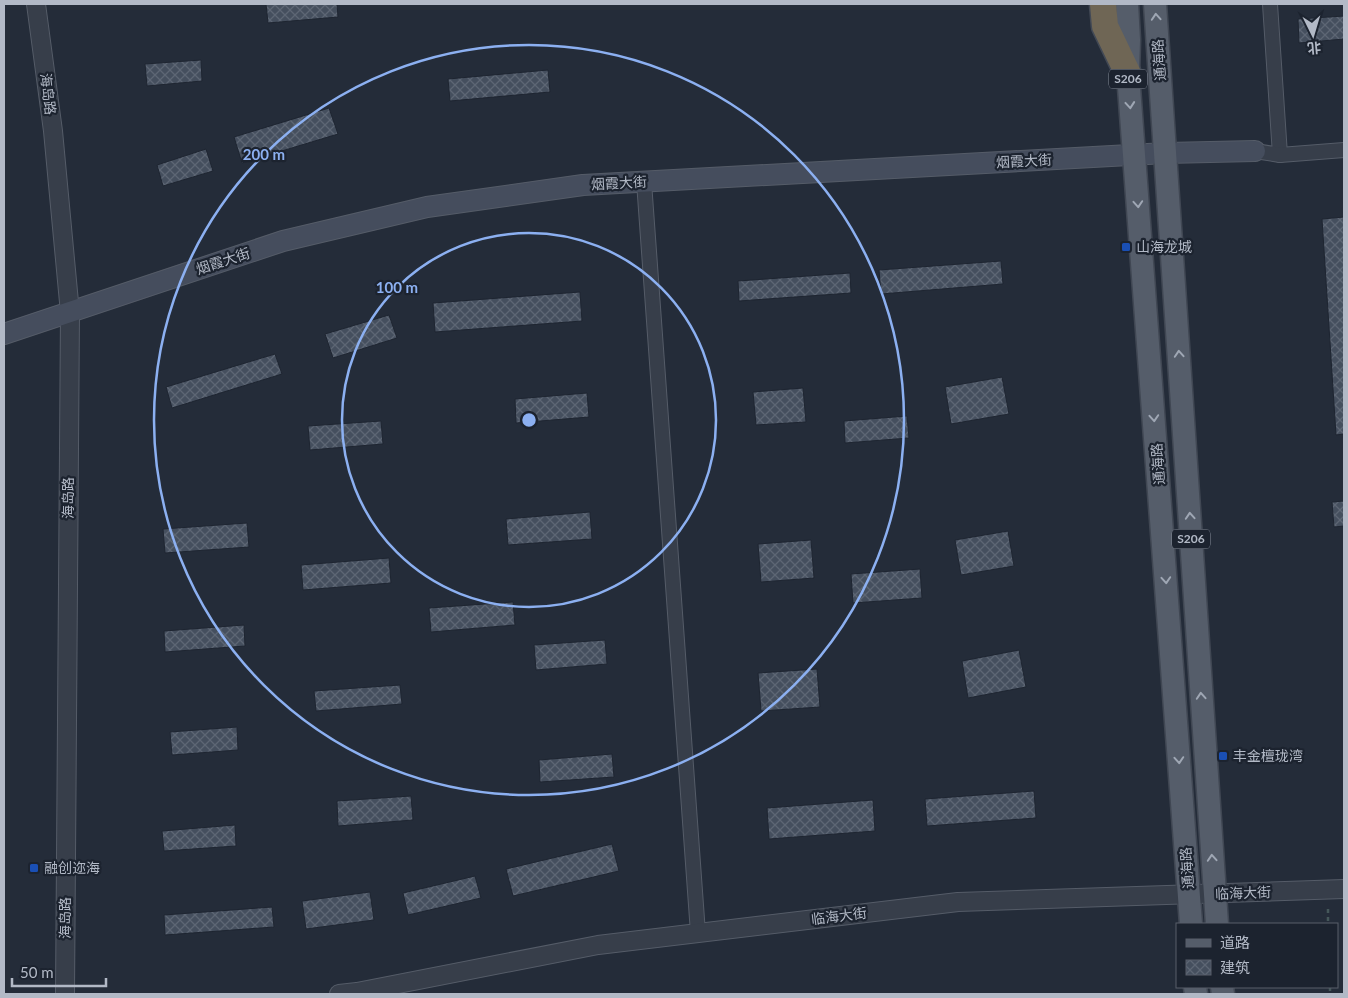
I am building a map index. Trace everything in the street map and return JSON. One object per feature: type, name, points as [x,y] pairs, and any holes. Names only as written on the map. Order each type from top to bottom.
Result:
[{"type":"highway","points":[[1103,4],[1105,26],[1128,74]]},
{"type":"main road","name":"通海路","points":[[1127,4],[1130,40],[1128,74],[1191,923]]},
{"type":"main road","name":"通海路","points":[[1155,4],[1217,923]]},
{"type":"main road","name":"烟霞大街","points":[[4,334],[283,241],[427,206],[583,185],[1166,153],[1255,151]]},
{"type":"street","name":"海岛路","points":[[36,4],[53,131],[70,313],[65,994]]},
{"type":"street","points":[[1270,4],[1280,155]]},
{"type":"street","points":[[1255,151],[1280,155],[1344,150]]},
{"type":"street","points":[[644,182],[698,933]]},
{"type":"street","name":"临海大街","points":[[339,994],[598,945],[958,902],[1344,889]]},
{"type":"path","points":[[1328,909],[1328,923]]},
{"type":"building","points":[[266,4],[337,4],[338,17],[268,23]]},
{"type":"building","points":[[1344,16],[1344,39],[1299,43],[1298,19]]},
{"type":"building","points":[[201,60],[202,81],[147,86],[145,64]]},
{"type":"building","points":[[548,70],[550,92],[450,101],[448,79]]},
{"type":"building","points":[[329,108],[338,134],[242,163],[234,137]]},
{"type":"building","points":[[206,149],[213,171],[163,186],[157,165]]},
{"type":"building","points":[[1344,217],[1344,434],[1336,435],[1322,219]]},
{"type":"building","points":[[1001,261],[1003,284],[881,294],[879,270]]},
{"type":"building","points":[[850,273],[851,293],[739,301],[738,281]]},
{"type":"building","points":[[580,292],[582,321],[435,332],[433,303]]},
{"type":"building","points":[[389,315],[397,338],[333,358],[325,334]]},
{"type":"building","points":[[275,354],[282,374],[172,408],[166,387]]},
{"type":"building","points":[[1002,377],[1009,414],[951,424],[945,387]]},
{"type":"building","points":[[803,388],[806,422],[756,425],[753,392]]},
{"type":"building","points":[[587,393],[589,417],[516,423],[515,399]]},
{"type":"building","points":[[907,416],[909,438],[845,443],[844,421]]},
{"type":"building","points":[[381,421],[383,444],[310,450],[308,426]]},
{"type":"building","points":[[1344,501],[1344,526],[1334,527],[1332,502]]},
{"type":"building","points":[[590,512],[592,539],[508,545],[506,519]]},
{"type":"building","points":[[247,523],[249,547],[165,553],[163,529]]},
{"type":"building","points":[[1008,531],[1014,566],[961,575],[955,540]]},
{"type":"building","points":[[811,540],[814,578],[761,582],[758,544]]},
{"type":"building","points":[[389,558],[391,583],[303,590],[301,565]]},
{"type":"building","points":[[920,569],[922,598],[853,603],[851,574]]},
{"type":"building","points":[[513,602],[515,625],[431,632],[429,608]]},
{"type":"building","points":[[244,625],[245,646],[165,652],[164,631]]},
{"type":"building","points":[[605,640],[607,664],[536,670],[534,645]]},
{"type":"building","points":[[1019,650],[1026,687],[968,698],[962,661]]},
{"type":"building","points":[[817,669],[820,707],[761,711],[758,673]]},
{"type":"building","points":[[400,685],[402,704],[316,711],[314,691]]},
{"type":"building","points":[[237,727],[238,750],[172,755],[170,732]]},
{"type":"building","points":[[612,754],[614,777],[540,782],[539,760]]},
{"type":"building","points":[[1034,791],[1036,818],[927,826],[925,799]]},
{"type":"building","points":[[411,796],[413,820],[338,826],[337,801]]},
{"type":"building","points":[[873,800],[875,831],[769,839],[767,808]]},
{"type":"building","points":[[235,825],[236,846],[164,851],[162,831]]},
{"type":"building","points":[[612,844],[619,871],[513,896],[506,869]]},
{"type":"building","points":[[475,876],[481,898],[408,915],[403,893]]},
{"type":"building","points":[[370,892],[374,920],[306,929],[302,901]]},
{"type":"building","points":[[272,907],[274,927],[165,935],[164,915]]},
{"type":"place","name":"山海龙城","points":[[1126,247]]},
{"type":"place","name":"丰金檀珑湾","points":[[1223,756]]},
{"type":"place","name":"融创迩海","points":[[34,868]]}]
